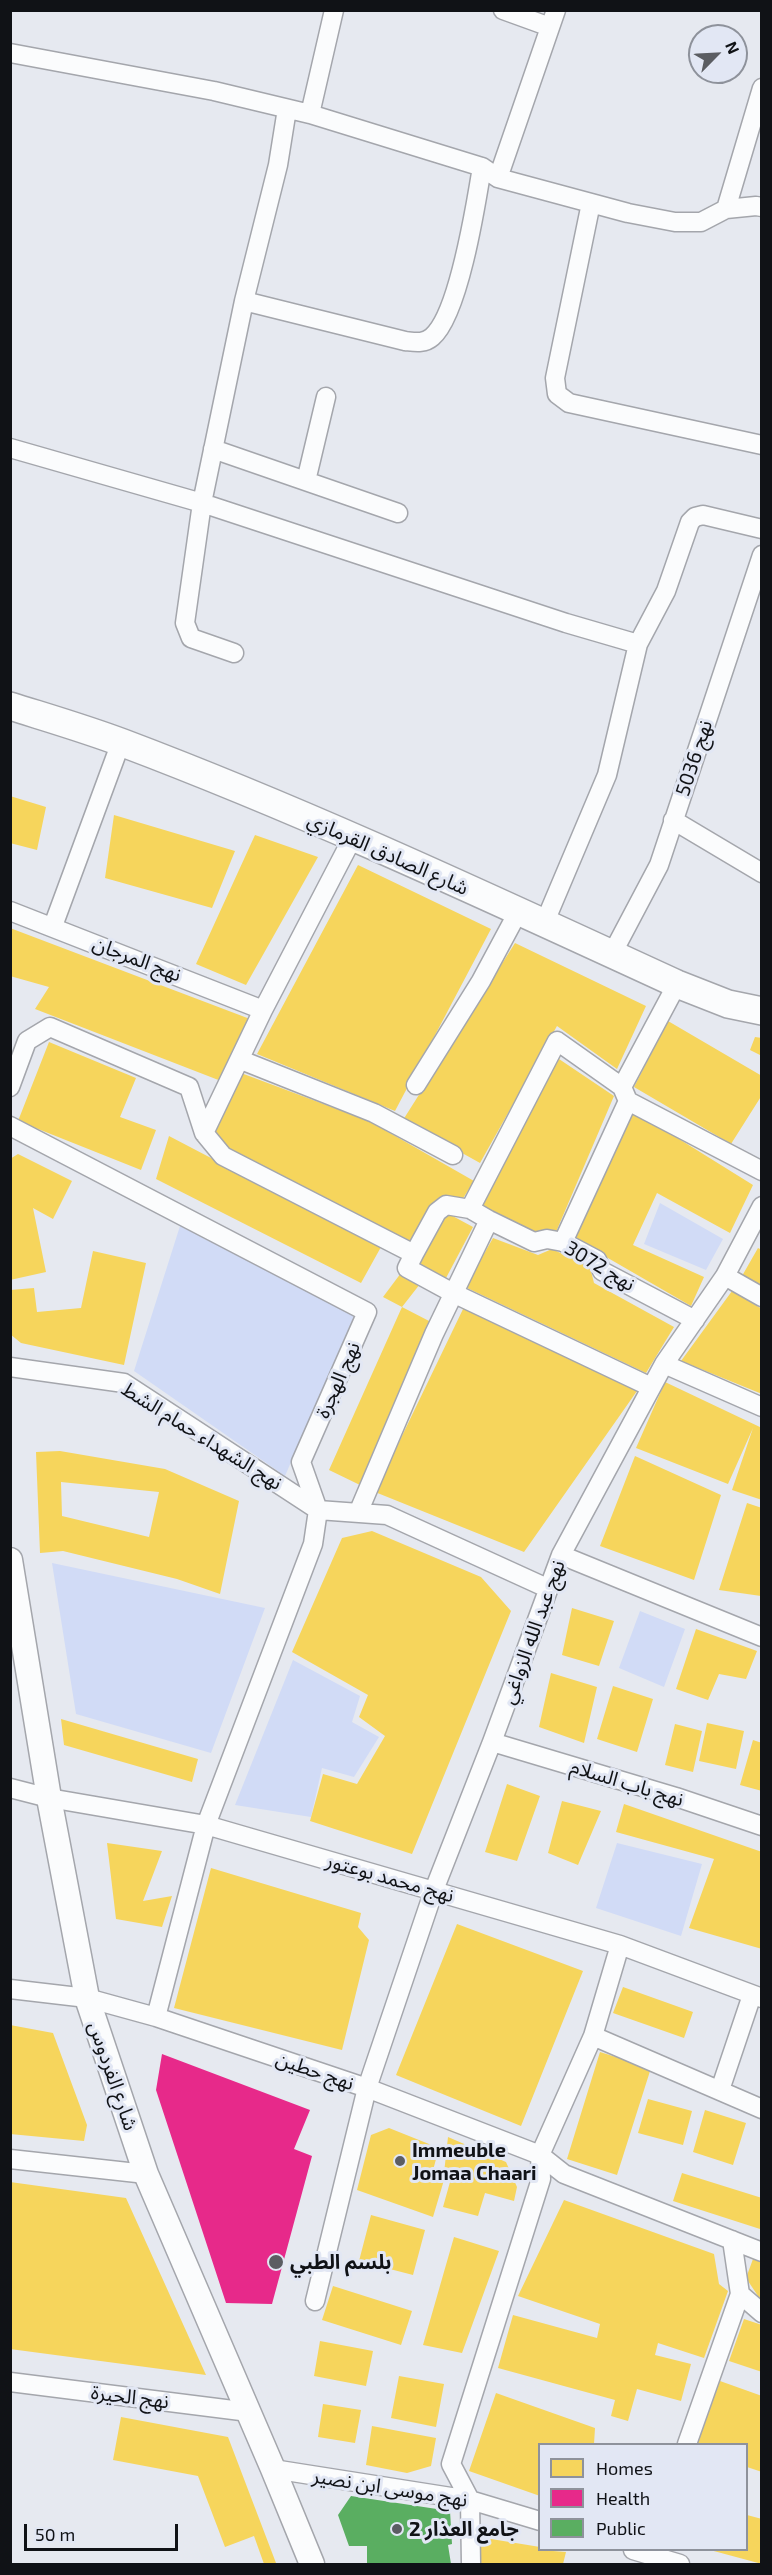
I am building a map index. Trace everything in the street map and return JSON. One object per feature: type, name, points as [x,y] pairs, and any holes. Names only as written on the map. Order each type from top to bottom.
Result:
[{"type":"main road","name":"شارع الصادق القرمازي","points":[[10,706],[121,742],[353,837],[677,984],[728,1004],[762,1011]]},
{"type":"street","points":[[310,114],[334,10]]},
{"type":"street","points":[[498,178],[553,19],[503,10]]},
{"type":"street","points":[[10,53],[214,91],[310,114],[482,167],[498,178],[591,203],[675,222],[701,222],[726,209],[762,207]]},
{"type":"street","points":[[726,209],[762,88]]},
{"type":"street","points":[[234,653],[192,638],[185,623],[202,503],[244,301],[278,165],[287,109]]},
{"type":"street","points":[[244,301],[422,343],[432,337],[452,299],[472,230],[482,167]]},
{"type":"street","points":[[591,203],[555,378],[557,394],[569,403],[762,445]]},
{"type":"street","points":[[306,481],[326,397]]},
{"type":"street","points":[[10,448],[202,503],[566,623],[638,644]]},
{"type":"street","points":[[213,448],[399,513]]},
{"type":"street","points":[[544,924],[607,775],[638,644],[666,591],[690,522],[703,514],[762,529]]},
{"type":"street","name":"نهج 5036","points":[[612,954],[659,865],[762,555]]},
{"type":"street","points":[[53,926],[121,742]]},
{"type":"street","points":[[673,820],[762,873]]},
{"type":"street","points":[[204,1133],[263,1010],[353,837]]},
{"type":"street","name":"نهج المرجان","points":[[10,911],[263,1010]]},
{"type":"street","points":[[416,1086],[481,981],[518,912]]},
{"type":"street","points":[[563,1242],[625,1094],[677,984]]},
{"type":"street","points":[[10,1087],[27,1041],[50,1027],[189,1087],[204,1133],[222,1156],[414,1254]]},
{"type":"street","points":[[651,1387],[453,1293],[407,1268],[414,1254],[437,1212],[446,1205],[470,1209],[557,1041],[625,1094],[762,1171]]},
{"type":"street","points":[[241,1060],[374,1113],[453,1155]]},
{"type":"street","name":"نهج الهجرة","points":[[10,1126],[367,1312],[302,1462],[318,1510],[313,1544],[206,1826],[156,2017]]},
{"type":"street","name":"نهج عبد الله الزواغي","points":[[315,2301],[367,2088],[434,1890],[492,1742],[547,1588],[561,1555],[664,1364],[755,1235],[762,1206]]},
{"type":"street","name":"نهج 3072","points":[[470,1209],[534,1242],[547,1239],[563,1242],[597,1260],[602,1271],[695,1320]]},
{"type":"street","points":[[358,1513],[453,1293],[489,1220]]},
{"type":"street","points":[[725,1276],[762,1297]]},
{"type":"street","points":[[664,1364],[762,1407]]},
{"type":"street","name":"نهج الشهداء حمام الشط","points":[[10,1367],[123,1383],[318,1510]]},
{"type":"street","points":[[318,1510],[387,1515],[547,1588]]},
{"type":"street","points":[[561,1555],[762,1637]]},
{"type":"street","name":"شارع الفردوس","points":[[10,1560],[49,1798],[87,1998],[146,2174],[249,2412],[312,2565]]},
{"type":"street","name":"نهج باب السلام","points":[[492,1742],[676,1797],[762,1826]]},
{"type":"street","name":"نهج محمد بوعتور","points":[[10,1788],[49,1798],[206,1826],[620,1945],[757,1996]]},
{"type":"street","points":[[471,2565],[470,2500],[451,2464],[541,2179],[540,2155],[593,2036],[620,1945]]},
{"type":"street","name":"نهج حطين","points":[[10,1989],[87,1998],[156,2017],[367,2088],[540,2155],[564,2174],[762,2252]]},
{"type":"street","points":[[720,2090],[757,1996]]},
{"type":"street","points":[[593,2036],[762,2109]]},
{"type":"street","points":[[10,2159],[146,2174]]},
{"type":"street","points":[[688,2443],[740,2294],[732,2240]]},
{"type":"street","points":[[740,2294],[762,2313]]},
{"type":"street","name":"نهج الحيرة","points":[[10,2382],[249,2412]]},
{"type":"street","name":"نهج موسى ابن نصير","points":[[273,2469],[470,2500],[538,2520]]},
{"type":"street","points":[[644,2551],[680,2565]]},
{"type":"shaded area","points":[[660,1203],[723,1239],[706,1270],[644,1244]]},
{"type":"shaded area","points":[[180,1226],[354,1316],[285,1476],[134,1371]]},
{"type":"shaded area","points":[[52,1563],[265,1608],[211,1753],[76,1714]]},
{"type":"shaded area","points":[[640,1611],[685,1629],[664,1687],[619,1668]]},
{"type":"shaded area","points":[[293,1660],[360,1696],[352,1722],[379,1737],[354,1777],[322,1768],[311,1817],[235,1805]]},
{"type":"shaded area","points":[[617,1843],[702,1864],[681,1936],[596,1908]]},
{"type":"building: Homes","points":[[10,796],[46,807],[37,850],[10,843]]},
{"type":"building: Homes","points":[[114,815],[235,851],[212,908],[105,878]]},
{"type":"building: Homes","points":[[255,835],[318,857],[246,985],[196,964]]},
{"type":"building: Homes","points":[[358,865],[491,929],[395,1111],[257,1054]]},
{"type":"building: Homes","points":[[10,928],[250,1019],[221,1081],[35,1009],[49,987],[10,976]]},
{"type":"building: Homes","points":[[515,943],[646,1006],[617,1069],[557,1026],[480,1163],[403,1120]]},
{"type":"building: Homes","points":[[668,1021],[762,1076],[762,1095],[731,1144],[634,1087]]},
{"type":"building: Homes","points":[[755,1037],[762,1038],[762,1056],[750,1050]]},
{"type":"building: Homes","points":[[49,1042],[136,1078],[120,1117],[156,1130],[141,1170],[18,1121]]},
{"type":"building: Homes","points":[[559,1059],[614,1096],[556,1232],[534,1235],[478,1205]]},
{"type":"building: Homes","points":[[241,1073],[369,1121],[474,1181],[462,1200],[443,1199],[410,1241],[228,1151],[214,1135]]},
{"type":"building: Homes","points":[[634,1111],[753,1185],[730,1233],[657,1193],[633,1245],[704,1277],[691,1306],[575,1239]]},
{"type":"building: Homes","points":[[169,1136],[381,1247],[361,1283],[156,1179]]},
{"type":"building: Homes","points":[[18,1154],[72,1181],[53,1219],[33,1208],[46,1272],[10,1280],[10,1159]]},
{"type":"building: Homes","points":[[447,1213],[473,1227],[446,1278],[418,1264]]},
{"type":"building: Homes","points":[[493,1238],[538,1255],[552,1249],[590,1267],[594,1283],[674,1327],[646,1373],[465,1287]]},
{"type":"building: Homes","points":[[758,1248],[762,1250],[762,1287],[742,1276]]},
{"type":"building: Homes","points":[[93,1251],[146,1263],[124,1365],[21,1343],[10,1334],[10,1290],[34,1288],[37,1312],[81,1308]]},
{"type":"building: Homes","points":[[401,1273],[420,1284],[402,1307],[383,1297]]},
{"type":"building: Homes","points":[[732,1291],[762,1309],[762,1394],[681,1361]]},
{"type":"building: Homes","points":[[402,1307],[431,1322],[360,1485],[329,1470]]},
{"type":"building: Homes","points":[[464,1307],[637,1391],[524,1552],[375,1492]]},
{"type":"building: Homes","points":[[665,1382],[762,1428],[762,1500],[732,1490],[753,1428],[728,1484],[636,1448]]},
{"type":"building: Homes","points":[[60,1451],[165,1469],[239,1501],[220,1594],[177,1579],[63,1551],[40,1553],[36,1452]],"holes":[[[61,1482],[159,1492],[149,1537],[62,1516]]]},
{"type":"building: Homes","points":[[635,1456],[721,1495],[694,1580],[600,1546]]},
{"type":"building: Homes","points":[[747,1503],[762,1508],[761,1596],[719,1590]]},
{"type":"building: Homes","points":[[372,1531],[481,1577],[511,1611],[412,1854],[310,1821],[323,1774],[357,1784],[385,1736],[359,1717],[368,1695],[292,1652],[342,1538]]},
{"type":"building: Homes","points":[[572,1608],[614,1621],[599,1666],[562,1655]]},
{"type":"building: Homes","points":[[696,1629],[757,1651],[746,1679],[719,1674],[708,1700],[676,1689]]},
{"type":"building: Homes","points":[[551,1673],[597,1687],[584,1743],[539,1727]]},
{"type":"building: Homes","points":[[613,1686],[653,1699],[637,1752],[597,1739]]},
{"type":"building: Homes","points":[[61,1719],[198,1759],[192,1782],[64,1745]]},
{"type":"building: Homes","points":[[707,1723],[744,1731],[736,1769],[699,1761]]},
{"type":"building: Homes","points":[[675,1724],[702,1731],[693,1772],[665,1765]]},
{"type":"building: Homes","points":[[753,1740],[762,1743],[762,1791],[740,1785]]},
{"type":"building: Homes","points":[[507,1784],[540,1796],[517,1861],[485,1852]]},
{"type":"building: Homes","points":[[562,1801],[601,1811],[578,1865],[548,1853]]},
{"type":"building: Homes","points":[[624,1804],[762,1852],[762,1949],[689,1928],[714,1859],[616,1832]]},
{"type":"building: Homes","points":[[107,1843],[162,1851],[143,1901],[172,1896],[162,1927],[116,1919]]},
{"type":"building: Homes","points":[[211,1868],[361,1913],[358,1927],[369,1940],[342,2050],[174,2008]]},
{"type":"building: Homes","points":[[457,1924],[583,1971],[521,2126],[396,2075]]},
{"type":"building: Homes","points":[[623,1987],[693,2012],[684,2038],[613,2013]]},
{"type":"building: Homes","points":[[10,2025],[53,2033],[87,2125],[84,2141],[10,2134]]},
{"type":"building: Homes","points":[[600,2052],[651,2068],[617,2175],[567,2159]]},
{"type":"building: Homes","points":[[648,2099],[692,2111],[683,2145],[638,2133]]},
{"type":"building: Homes","points":[[705,2110],[746,2123],[733,2165],[693,2152]]},
{"type":"building: Homes","name":"Immeuble Jomaa Chaari","points":[[389,2128],[439,2148],[432,2174],[444,2180],[433,2217],[357,2190],[371,2135]]},
{"type":"building: Homes","points":[[448,2137],[506,2162],[517,2187],[514,2201],[485,2193],[478,2216],[443,2207],[450,2182],[444,2173]]},
{"type":"building: Homes","points":[[682,2173],[762,2198],[760,2229],[673,2201]]},
{"type":"building: Homes","points":[[10,2182],[126,2198],[206,2375],[10,2349]]},
{"type":"building: Homes","points":[[564,2200],[714,2254],[719,2284],[728,2291],[704,2358],[658,2343],[655,2355],[691,2364],[681,2401],[637,2389],[628,2421],[611,2416],[615,2400],[498,2368],[513,2315],[597,2338],[600,2324],[518,2296]]},
{"type":"building: Homes","points":[[371,2215],[425,2230],[413,2275],[359,2261]]},
{"type":"building: Homes","points":[[454,2237],[499,2251],[462,2353],[423,2345]]},
{"type":"building: Homes","points":[[753,2259],[762,2262],[762,2302],[746,2278]]},
{"type":"building: Homes","points":[[333,2286],[412,2311],[401,2345],[322,2320]]},
{"type":"building: Homes","points":[[744,2319],[762,2325],[762,2372],[729,2361]]},
{"type":"building: Homes","points":[[320,2341],[373,2351],[366,2386],[314,2376]]},
{"type":"building: Homes","points":[[399,2376],[444,2384],[436,2427],[391,2418]]},
{"type":"building: Homes","points":[[720,2381],[762,2396],[762,2472],[748,2467],[748,2443],[697,2443]]},
{"type":"building: Homes","points":[[496,2393],[595,2428],[594,2443],[538,2443],[538,2495],[469,2471]]},
{"type":"building: Homes","points":[[323,2404],[361,2410],[355,2443],[318,2437]]},
{"type":"building: Homes","points":[[121,2417],[228,2437],[276,2563],[264,2564],[254,2536],[225,2547],[198,2476],[113,2460]]},
{"type":"building: Homes","points":[[372,2426],[436,2438],[431,2466],[407,2473],[366,2465]]},
{"type":"building: Homes","points":[[748,2515],[762,2519],[762,2564],[714,2551],[748,2551]]},
{"type":"building: Homes","points":[[479,2537],[538,2547],[538,2551],[566,2552],[563,2564],[479,2564]]},
{"type":"building: Health","points":[[162,2054],[310,2110],[294,2149],[312,2156],[272,2304],[226,2303],[156,2090]]},
{"type":"building: Public","name":"جامع العذار 2","points":[[351,2496],[450,2511],[452,2544],[448,2545],[451,2564],[367,2564],[367,2546],[349,2546],[338,2515]]},
{"type":"place","name":"Immeuble Jomaa Chaari","points":[[400,2161]]},
{"type":"place","name":"بلسم الطبي","points":[[276,2262]]},
{"type":"place","name":"جامع العذار 2","points":[[397,2529]]}]
